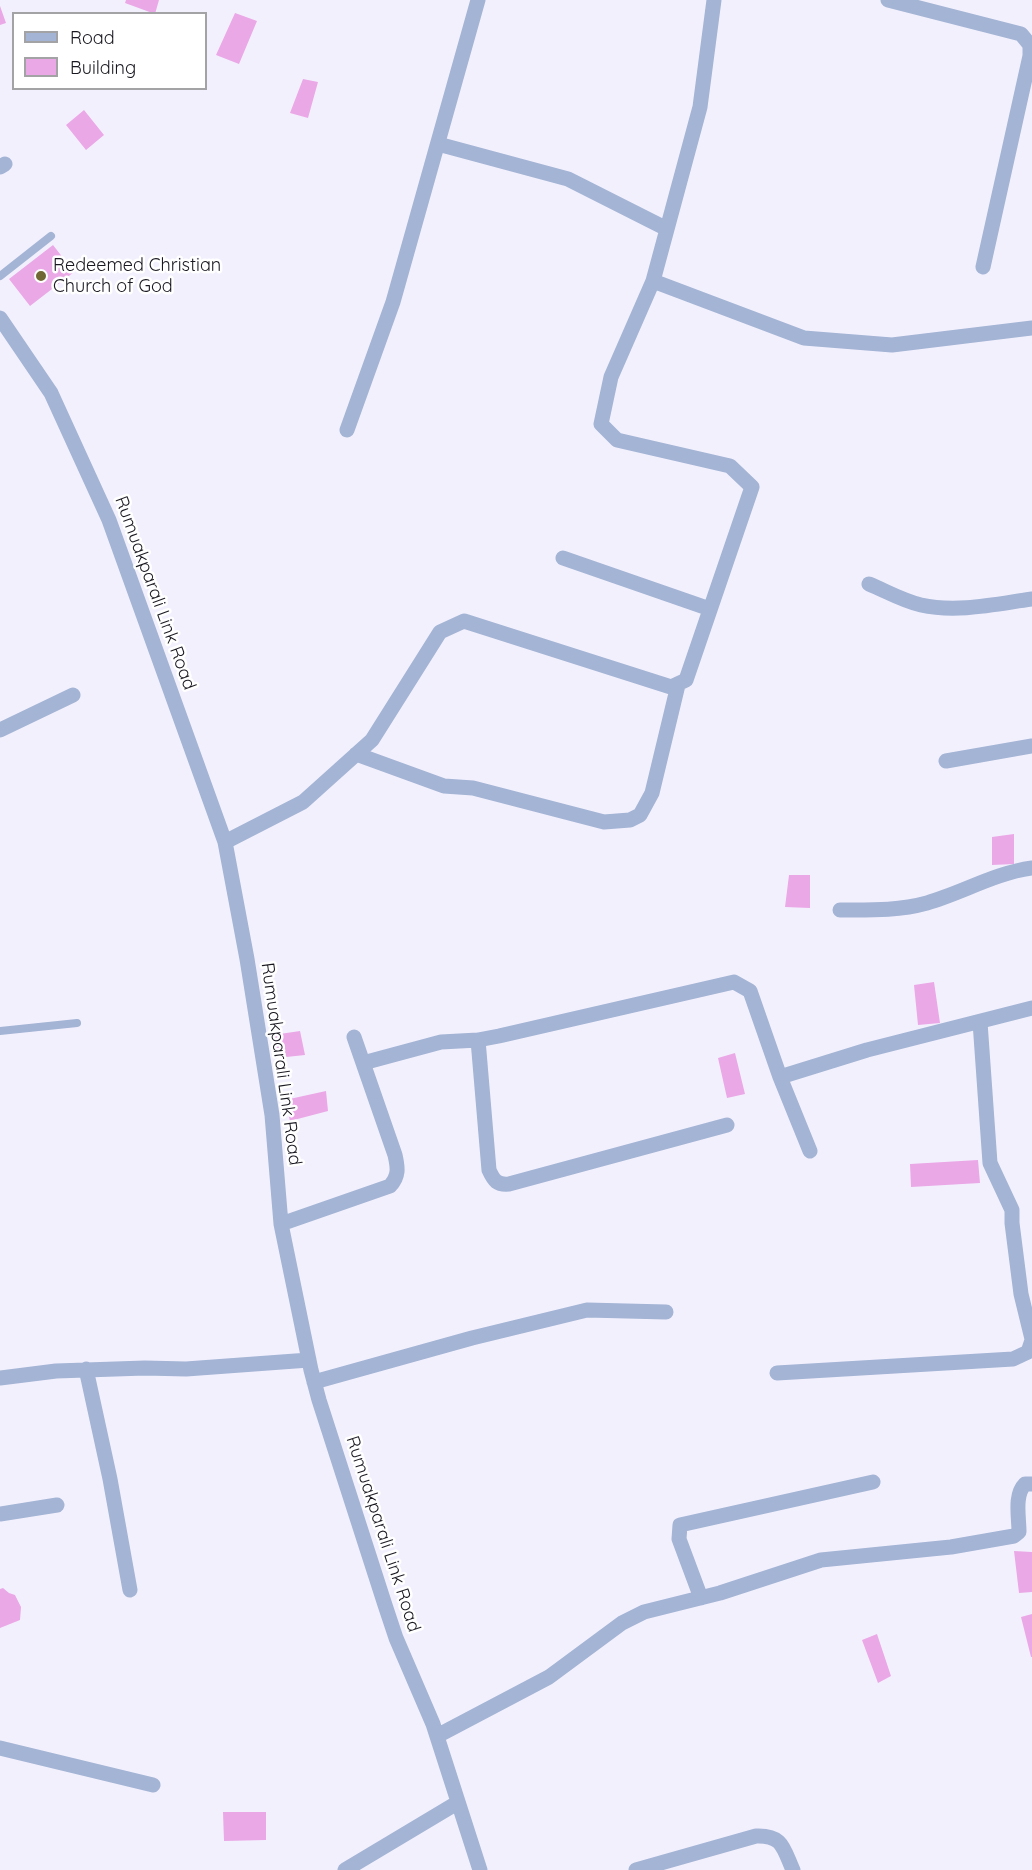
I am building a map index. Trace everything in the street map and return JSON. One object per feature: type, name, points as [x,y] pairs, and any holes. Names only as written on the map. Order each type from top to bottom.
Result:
[{"type":"street","points":[[347,430],[393,302],[478,0]]},
{"type":"street","points":[[225,842],[303,801],[372,740],[440,632],[464,621],[671,687],[686,680],[752,487],[729,466],[617,440],[601,424],[610,377],[652,281],[700,107],[714,0]]},
{"type":"street","points":[[888,0],[1021,34],[1030,45],[1030,56],[983,267]]},
{"type":"street","points":[[438,144],[568,179],[667,229]]},
{"type":"street","points":[[652,281],[804,338],[892,345],[1032,328]]},
{"type":"street","name":"Rumuakparali Link Road","points":[[0,318],[51,393],[109,520],[225,842],[271,1104],[281,1224],[314,1382],[396,1638],[437,1736],[480,1870]]},
{"type":"street","points":[[563,558],[710,609]]},
{"type":"street","points":[[869,585],[920,605],[940,607],[973,607],[1032,599]]},
{"type":"street","points":[[356,754],[444,786],[473,788],[604,822],[630,820],[640,814],[652,793],[678,685]]},
{"type":"street","points":[[0,730],[73,695]]},
{"type":"street","points":[[946,761],[1032,746]]},
{"type":"street","points":[[840,910],[903,909],[928,903],[1014,870],[1032,868]]},
{"type":"street","points":[[363,1063],[441,1042],[478,1040],[734,982],[750,991],[780,1077],[810,1151]]},
{"type":"street","points":[[780,1077],[867,1050],[1032,1008]]},
{"type":"street","points":[[777,1373],[1013,1359],[1028,1352],[1032,1340],[1022,1294],[1012,1210],[990,1163],[980,1022]]},
{"type":"street","points":[[281,1224],[390,1186],[396,1179],[398,1169],[395,1155],[354,1037]]},
{"type":"street","points":[[478,1040],[489,1170],[493,1180],[500,1184],[509,1184],[727,1125]]},
{"type":"street","points":[[314,1382],[472,1338],[587,1310],[666,1312]]},
{"type":"street","points":[[0,1378],[86,1369],[186,1370],[309,1360]]},
{"type":"street","points":[[86,1369],[110,1479],[130,1590]]},
{"type":"street","points":[[701,1598],[680,1539],[681,1525],[873,1482]]},
{"type":"street","points":[[437,1736],[549,1677],[622,1623],[644,1612],[701,1598],[821,1560],[951,1546],[1014,1536],[1019,1532],[1018,1495],[1020,1489],[1025,1484],[1032,1484]]},
{"type":"street","points":[[0,1514],[57,1505]]},
{"type":"street","points":[[0,1748],[153,1785]]},
{"type":"street","points":[[345,1870],[457,1803]]},
{"type":"street","points":[[636,1870],[756,1836],[770,1835],[780,1842],[793,1870]]},
{"type":"lane","points":[[0,276],[51,236]]},
{"type":"lane","points":[[0,1032],[77,1023]]},
{"type":"building","points":[[126,0],[159,0],[156,12],[125,3]]},
{"type":"building","points":[[0,6],[6,23],[0,25]]},
{"type":"building","points":[[235,13],[257,21],[239,64],[216,55]]},
{"type":"building","points":[[303,79],[318,82],[308,118],[290,113]]},
{"type":"building","points":[[84,110],[104,135],[86,150],[66,125]]},
{"type":"building","name":"Redeemed Christian Church of God","points":[[53,245],[74,272],[30,306],[9,279]]},
{"type":"building","points":[[1014,834],[1014,864],[992,865],[992,837]]},
{"type":"building","points":[[789,875],[810,875],[810,908],[785,907]]},
{"type":"building","points":[[934,982],[940,1023],[918,1025],[914,985]]},
{"type":"building","points":[[300,1031],[305,1055],[277,1058],[273,1035]]},
{"type":"building","points":[[735,1053],[745,1094],[727,1098],[718,1058]]},
{"type":"building","points":[[326,1091],[328,1111],[290,1121],[285,1100]]},
{"type":"building","points":[[978,1160],[980,1183],[911,1187],[910,1164]]},
{"type":"building","points":[[1014,1551],[1032,1552],[1032,1592],[1019,1593]]},
{"type":"building","points":[[3,1588],[15,1595],[21,1607],[20,1620],[0,1628],[0,1589]]},
{"type":"building","points":[[1032,1614],[1032,1657],[1031,1657],[1021,1617]]},
{"type":"building","points":[[877,1634],[891,1676],[878,1683],[862,1640]]},
{"type":"building","points":[[223,1812],[266,1812],[266,1840],[224,1841]]},
{"type":"place","name":"Redeemed Christian Church of God","points":[[41,276]]}]
